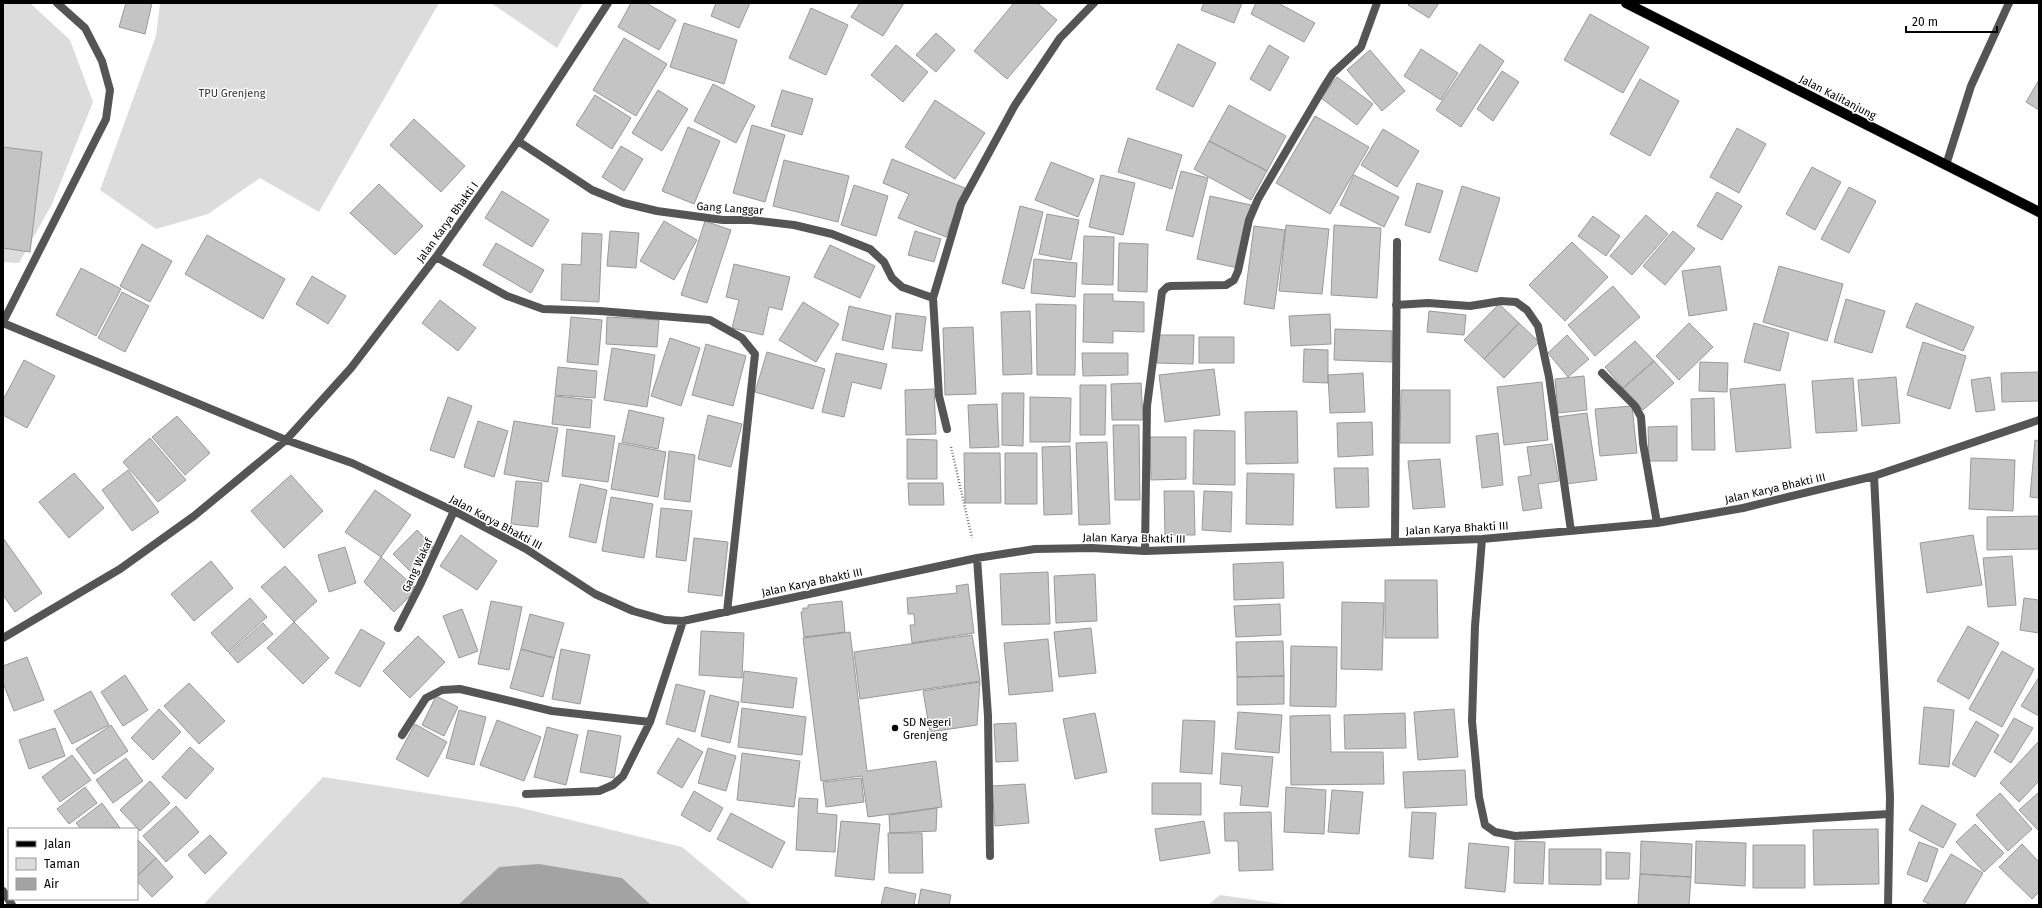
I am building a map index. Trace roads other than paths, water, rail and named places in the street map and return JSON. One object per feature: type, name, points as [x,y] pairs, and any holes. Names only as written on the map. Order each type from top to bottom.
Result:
[{"type":"main road","name":"Jalan Kalitanjung","points":[[1626,3],[2039,212]]},
{"type":"street","points":[[3,323],[106,119],[110,90],[102,61],[85,28],[56,3]]},
{"type":"street","name":"Jalan Karya Bhakti I","points":[[3,638],[120,569],[194,516],[286,440],[351,368],[436,257],[518,141],[608,3]]},
{"type":"street","points":[[947,430],[939,396],[933,298],[960,204],[1015,105],[1060,38],[1094,3]]},
{"type":"street","points":[[1145,551],[1147,406],[1162,292],[1166,287],[1171,286],[1226,285],[1234,280],[1238,271],[1249,220],[1258,199],[1288,146],[1333,73],[1362,47],[1377,3]]},
{"type":"street","points":[[1946,165],[1971,86],[2009,3]]},
{"type":"street","name":"Gang Langgar","points":[[518,141],[592,190],[624,203],[657,211],[723,220],[751,220],[794,225],[832,234],[870,249],[884,262],[892,278],[902,287],[933,298]]},
{"type":"street","points":[[1395,541],[1397,242]]},
{"type":"street","points":[[436,257],[507,296],[543,309],[600,311],[710,320],[742,338],[755,354],[727,612]]},
{"type":"street","points":[[1396,305],[1428,303],[1470,306],[1501,301],[1516,302],[1527,310],[1538,326],[1549,377],[1571,531]]},
{"type":"street","name":"Jalan Karya Bhakti III","points":[[3,323],[286,440],[352,463],[454,511],[526,549],[595,594],[633,611],[665,620],[683,621],[977,558],[1035,549],[1092,548],[1145,551],[1482,539],[1656,524],[1743,508],[1874,476],[2039,420]]},
{"type":"street","points":[[1602,373],[1635,406],[1641,417],[1643,443],[1656,524]]},
{"type":"street","points":[[1874,476],[1889,814],[1888,905]]},
{"type":"street","name":"Gang Wakaf","points":[[398,628],[420,586],[454,511]]},
{"type":"street","points":[[1482,539],[1475,626],[1472,721],[1479,797],[1486,825],[1494,832],[1522,836],[1889,814]]},
{"type":"street","points":[[977,558],[988,716],[990,856]]},
{"type":"street","points":[[526,794],[599,791],[613,786],[623,776],[650,722],[683,621]]},
{"type":"street","points":[[402,735],[426,698],[442,690],[460,689],[552,711],[650,722]]},
{"type":"water","points":[[539,864],[622,878],[651,905],[458,905],[499,867]]},
{"type":"place","name":"SD Negeri Grenjeng","points":[[895,728]]},
{"type":"park label","name":"TPU Grenjeng","points":[[232,93]]}]
